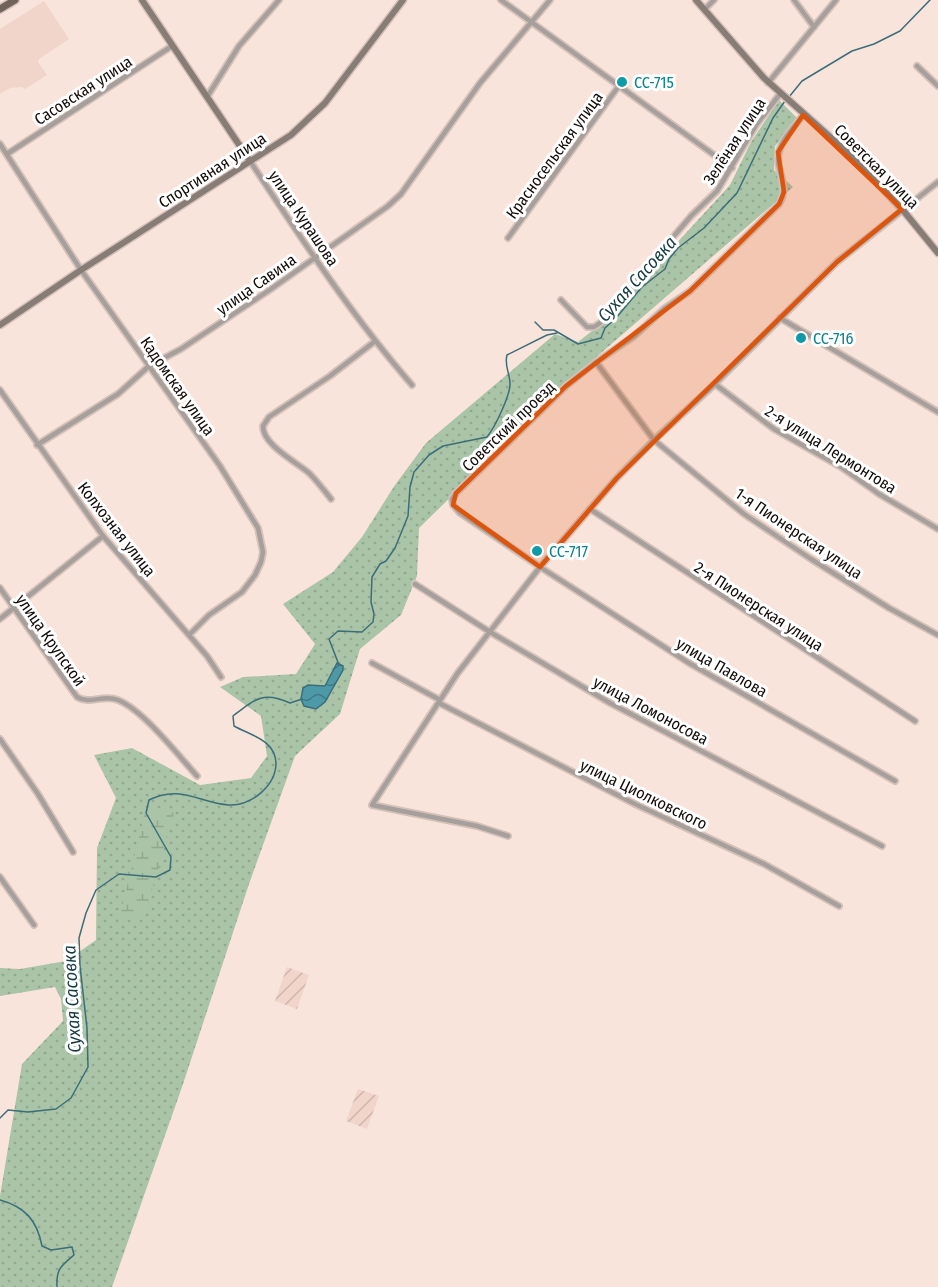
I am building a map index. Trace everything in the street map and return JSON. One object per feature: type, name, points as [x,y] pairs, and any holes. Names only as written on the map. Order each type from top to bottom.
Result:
[{"type":"main road","points":[[0,9],[15,0]]},
{"type":"street","name":"улица Курашова","points":[[142,0],[314,258],[374,342],[412,385]]},
{"type":"street","points":[[207,97],[239,46],[279,0]]},
{"type":"street","name":"Спортивная улица","points":[[0,325],[291,135],[325,103],[403,0]]},
{"type":"street","points":[[501,0],[732,168]]},
{"type":"street","name":"улица Савина","points":[[38,445],[118,394],[149,366],[181,349],[373,218],[401,194],[467,99],[550,0]]},
{"type":"street","points":[[696,0],[768,83],[781,94]]},
{"type":"street","points":[[704,10],[714,0]]},
{"type":"street","points":[[794,0],[814,27]]},
{"type":"street","points":[[768,83],[836,0]]},
{"type":"street","name":"Сасовская улица","points":[[7,154],[172,46]]},
{"type":"street","points":[[917,66],[938,86]]},
{"type":"street","name":"Красносельская улица","points":[[508,238],[618,87]]},
{"type":"street","name":"Советская улица","points":[[781,94],[845,149],[902,209],[938,253]]},
{"type":"street","name":"Зелёная улица","points":[[561,300],[587,327],[594,327],[691,216],[717,191],[756,125],[781,94]]},
{"type":"street","points":[[654,440],[596,362],[627,342],[658,313],[690,291],[779,204],[784,192],[778,152],[787,136],[804,115]]},
{"type":"street","name":"Кадомская улица","points":[[0,144],[81,270],[220,466],[258,528],[262,542],[261,562],[250,582],[242,592],[209,615],[189,635]]},
{"type":"street","points":[[508,836],[477,826],[372,805],[457,674],[540,567],[590,509],[654,440],[715,384],[837,262],[938,182]]},
{"type":"street","points":[[780,318],[938,412]]},
{"type":"street","points":[[331,499],[308,472],[266,437],[262,426],[269,417],[330,376],[374,342]]},
{"type":"street","name":"Советский проезд","points":[[540,567],[460,513],[453,505],[452,499],[456,492],[558,393],[596,362]]},
{"type":"street","name":"2-я улица Лермонтова","points":[[715,384],[774,429],[841,467],[879,494],[938,529]]},
{"type":"street","name":"Колхозная улица","points":[[0,390],[103,536],[189,635],[221,677]]},
{"type":"street","name":"1-я Пионерская улица","points":[[654,440],[744,514],[821,565],[938,635]]},
{"type":"street","name":"2-я Пионерская улица","points":[[590,509],[915,721]]},
{"type":"street","points":[[0,619],[103,536]]},
{"type":"street","name":"улица Павлова","points":[[540,567],[689,663],[895,781]]},
{"type":"street","name":"улица Ломоносова","points":[[415,585],[610,703],[882,846]]},
{"type":"street","name":"улица Крупской","points":[[0,588],[76,697],[86,701],[108,698],[123,702],[145,720],[197,776]]},
{"type":"street","name":"улица Циолковского","points":[[372,663],[633,803],[764,864],[839,906]]},
{"type":"street","points":[[0,739],[38,794],[73,852]]},
{"type":"street","points":[[0,877],[34,925]]},
{"type":"highlighted area","points":[[803,115],[902,209],[837,262],[617,478],[540,567],[453,505],[456,493],[566,386],[690,291],[779,204],[784,192],[778,152]]},
{"type":"shaded area","points":[[44,1],[69,39],[39,59],[38,62],[47,75],[25,89],[10,88],[0,94],[0,29]]},
{"type":"shaded area","points":[[287,967],[309,975],[297,1009],[275,1001]]},
{"type":"shaded area","points":[[358,1089],[379,1096],[367,1129],[346,1121]]},
{"type":"green space","points":[[779,100],[798,119],[775,146],[774,170],[793,187],[579,372],[419,528],[417,576],[401,615],[360,649],[340,714],[295,756],[112,1287],[0,1287],[0,1196],[22,1064],[63,1021],[61,999],[55,987],[0,996],[0,968],[20,969],[66,961],[96,940],[97,848],[116,798],[94,755],[132,748],[200,785],[251,778],[267,756],[261,716],[220,687],[243,677],[296,674],[315,644],[283,604],[333,572],[362,537],[395,485],[426,443],[555,334],[578,342],[607,319],[730,185],[751,142]]},
{"type":"green space","points":[[146,808],[174,813],[145,914],[118,924]]},
{"type":"water","points":[[337,663],[343,666],[343,670],[325,702],[316,709],[304,706],[301,699],[303,688],[308,685],[325,686]]},
{"type":"waterway","name":"Сухая Сасовка","points":[[789,97],[802,81],[852,51],[874,44],[900,31],[930,0]]},
{"type":"waterway","name":"Сухая Сасовка","points":[[535,322],[543,330],[554,330],[578,344],[601,338],[605,328],[642,287],[665,269],[669,259],[678,248],[704,228],[737,193],[773,118],[785,101]]},
{"type":"waterway","name":"Сухая Сасовка","points":[[339,665],[329,639],[338,631],[362,632],[373,622],[372,577],[380,564],[386,561],[395,548],[408,516],[410,487],[414,472],[429,455],[443,446],[487,437],[508,396],[510,380],[506,363],[507,355],[547,335],[557,333]]},
{"type":"waterway","name":"Сухая Сасовка","points":[[0,1118],[8,1110],[28,1112],[56,1109],[71,1098],[88,1067],[79,938],[96,890],[119,874],[156,877],[170,870],[171,857],[146,813],[149,800],[160,796],[180,794],[229,805],[254,798],[272,779],[275,771],[275,755],[267,744],[234,726],[233,716],[247,705],[266,697],[290,703],[302,699]]},
{"type":"waterway","name":"Сухая Сасовка","points":[[0,1200],[16,1206],[28,1216],[37,1229],[42,1246],[51,1250],[72,1247],[74,1255],[60,1268],[57,1287]]},
{"type":"place","name":"СС-715","points":[[622,82]]},
{"type":"place","name":"СС-716","points":[[801,338]]},
{"type":"place","name":"СС-717","points":[[537,551]]}]
